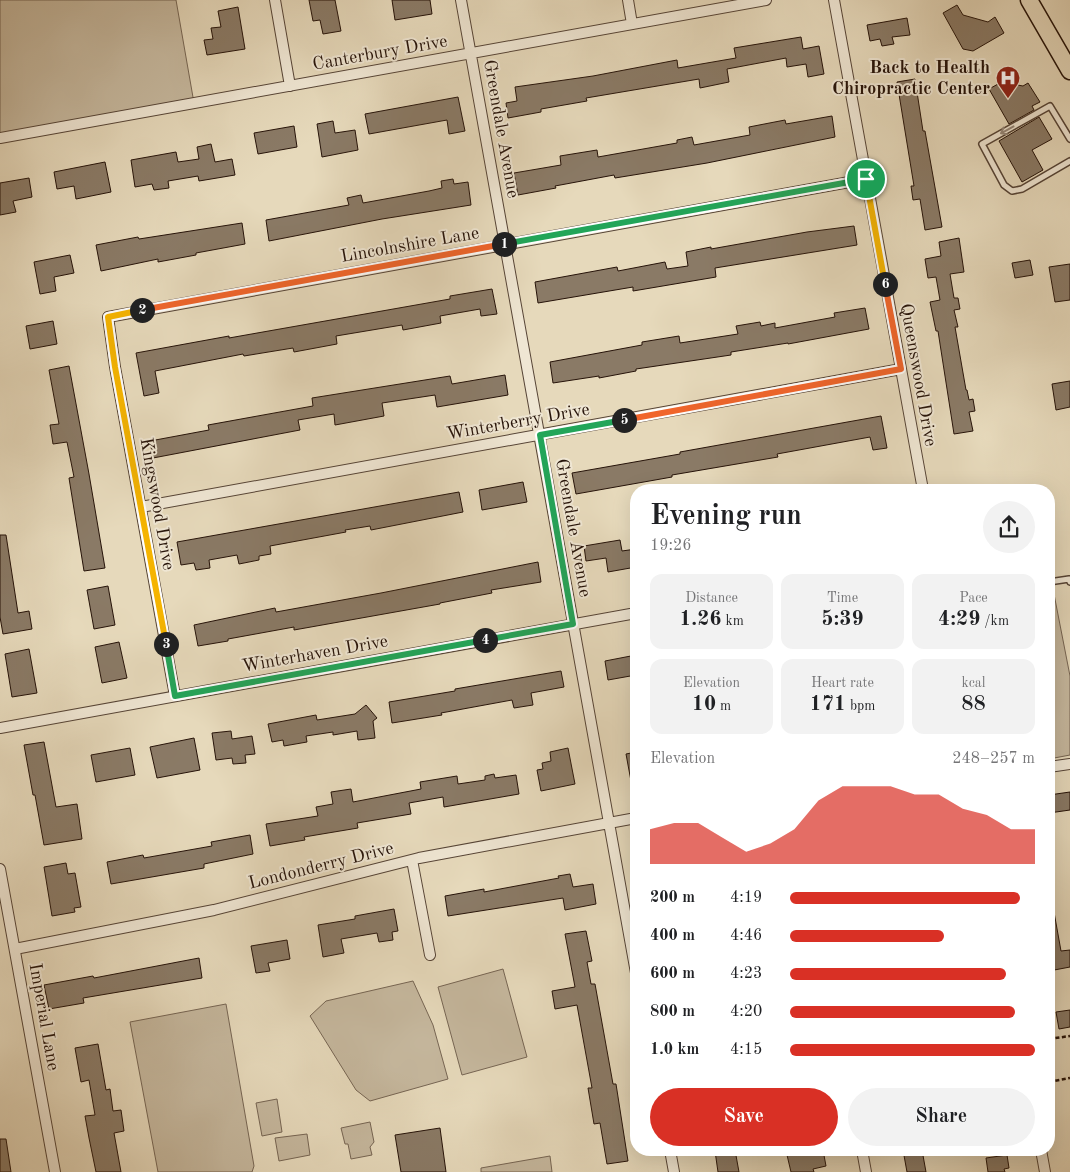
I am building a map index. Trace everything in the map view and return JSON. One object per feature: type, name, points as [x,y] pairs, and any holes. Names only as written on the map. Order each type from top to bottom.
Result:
[{"type":"highway","points":[[1029,0],[1070,71]]},
{"type":"street","points":[[275,0],[290,86]]},
{"type":"street","name":"Greendale Avenue","points":[[461,0],[630,940]]},
{"type":"street","points":[[628,0],[632,24]]},
{"type":"street","name":"Canterbury Drive","points":[[0,138],[766,0]]},
{"type":"street","name":"Queenswood Drive","points":[[834,0],[921,484]]},
{"type":"street","name":"Lincolnshire Lane","points":[[108,317],[866,179]]},
{"type":"street","name":"Kingswood Drive","points":[[108,317],[175,696]]},
{"type":"street","name":"Winterberry Drive","points":[[141,507],[901,369]]},
{"type":"street","name":"Winterhaven Drive","points":[[0,728],[630,614]]},
{"type":"street","points":[[1055,766],[1070,764]]},
{"type":"street","name":"Londonderry Drive","points":[[15,949],[214,910],[412,860],[630,819]]},
{"type":"street","points":[[412,860],[430,955]]},
{"type":"street","name":"Imperial Lane","points":[[0,869],[55,1172]]},
{"type":"street","points":[[671,1156],[674,1172]]},
{"type":"street","points":[[863,1156],[866,1172]]},
{"type":"street","points":[[1042,1156],[1045,1172]]},
{"type":"lane","points":[[1070,139],[1050,106],[982,144],[1004,185],[1012,190],[1022,189],[1070,161]]},
{"type":"lane","points":[[1055,581],[1069,579],[1070,582]]},
{"type":"path","points":[[1055,1038],[1070,1036]]},
{"type":"path","points":[[1055,1081],[1070,1078]]},
{"type":"shaded area","points":[[0,0],[176,0],[194,103],[0,138]]},
{"type":"shaded area","points":[[1055,599],[1070,676],[1070,755],[1055,758]]},
{"type":"shaded area","points":[[503,969],[527,1057],[462,1075],[438,987]]},
{"type":"shaded area","points":[[413,981],[433,1025],[448,1079],[370,1101],[356,1090],[310,1016],[326,1001]]},
{"type":"shaded area","points":[[226,1004],[254,1166],[252,1172],[158,1172],[130,1022]]},
{"type":"shaded area","points":[[277,1099],[282,1132],[262,1136],[256,1103]]},
{"type":"shaded area","points":[[370,1122],[374,1142],[370,1147],[372,1155],[351,1159],[348,1144],[345,1144],[341,1128]]},
{"type":"shaded area","points":[[307,1134],[310,1155],[279,1161],[275,1138]]},
{"type":"shaded area","points":[[550,1156],[552,1172],[481,1172],[481,1168]]},
{"type":"building","points":[[309,0],[335,0],[341,31],[323,34],[320,20],[313,21]]},
{"type":"building","points":[[392,0],[430,0],[432,14],[395,20]]},
{"type":"building","points":[[957,5],[963,15],[988,22],[995,17],[1004,33],[973,51],[963,49],[943,13]]},
{"type":"building","points":[[238,7],[245,49],[207,55],[204,40],[213,39],[211,28],[221,27],[218,11]]},
{"type":"building","points":[[907,18],[910,35],[892,37],[894,44],[882,46],[880,39],[870,41],[867,25]]},
{"type":"building","points":[[801,37],[803,49],[819,46],[824,74],[808,77],[806,64],[787,67],[786,58],[727,69],[729,82],[700,88],[699,79],[586,98],[587,101],[541,109],[541,112],[508,118],[506,103],[517,101],[515,87],[593,76],[677,60],[678,68],[736,58],[734,48]]},
{"type":"building","points":[[1009,78],[1012,84],[1023,86],[1028,83],[1040,102],[1032,106],[1034,110],[1009,124],[989,89]]},
{"type":"building","points":[[915,79],[942,227],[925,230],[920,199],[913,200],[911,186],[914,186],[897,82]]},
{"type":"building","points":[[458,97],[465,131],[449,134],[447,120],[369,134],[365,114]]},
{"type":"building","points":[[832,116],[835,137],[707,163],[615,178],[614,175],[518,195],[514,173],[561,165],[560,156],[597,150],[598,157],[677,143],[677,140],[692,137],[694,145],[750,135],[749,127],[785,120],[786,124]]},
{"type":"building","points":[[1039,117],[1052,139],[1032,150],[1043,170],[1022,182],[999,141]]},
{"type":"building","points":[[333,121],[335,133],[355,130],[358,150],[322,157],[317,124]]},
{"type":"building","points":[[294,126],[297,147],[258,154],[254,133]]},
{"type":"building","points":[[211,144],[215,162],[232,159],[235,175],[199,181],[198,176],[168,181],[169,188],[154,190],[152,184],[135,187],[131,160],[176,152],[178,162],[199,159],[197,147]]},
{"type":"building","points":[[105,162],[111,192],[76,199],[74,186],[57,189],[54,172]]},
{"type":"building","points":[[29,178],[32,197],[13,201],[16,212],[0,215],[0,183]]},
{"type":"building","points":[[453,179],[454,184],[468,182],[471,205],[382,219],[269,241],[266,220],[349,205],[347,198],[361,195],[363,203],[429,191],[442,188],[441,181]]},
{"type":"building","points":[[242,223],[245,244],[196,253],[196,255],[158,262],[158,259],[101,271],[96,245],[138,237],[139,239]]},
{"type":"building","points":[[854,226],[857,245],[715,268],[716,277],[633,291],[633,287],[538,303],[535,282],[617,267],[618,271],[665,262],[667,269],[688,266],[686,252]]},
{"type":"building","points":[[959,238],[964,272],[950,274],[954,298],[958,298],[960,309],[954,310],[958,327],[955,327],[966,390],[969,400],[973,399],[975,411],[969,412],[973,431],[954,434],[938,331],[936,331],[930,302],[940,300],[936,277],[928,278],[925,259],[941,256],[939,242]]},
{"type":"building","points":[[70,255],[74,273],[54,277],[56,291],[40,294],[34,262]]},
{"type":"building","points":[[1030,260],[1033,275],[1015,278],[1012,263]]},
{"type":"building","points":[[1070,264],[1070,300],[1055,302],[1049,267]]},
{"type":"building","points":[[492,289],[497,314],[481,316],[480,309],[440,316],[441,323],[403,330],[402,325],[336,336],[337,344],[294,352],[293,348],[244,356],[243,354],[155,371],[159,393],[144,396],[136,353],[450,299],[450,296]]},
{"type":"building","points":[[865,308],[869,329],[731,352],[731,355],[636,369],[636,371],[599,378],[599,376],[553,383],[550,362],[642,345],[642,342],[679,336],[680,343],[738,334],[736,326],[760,322],[761,326],[775,323],[775,328],[835,317],[834,313]]},
{"type":"building","points":[[53,321],[57,344],[30,349],[26,326]]},
{"type":"building","points":[[69,366],[105,568],[84,571],[69,478],[74,477],[67,442],[53,444],[50,425],[59,424],[49,370]]},
{"type":"building","points":[[505,375],[508,395],[437,407],[435,395],[382,403],[384,416],[335,425],[334,414],[298,420],[300,430],[153,458],[150,441],[209,430],[208,425],[313,406],[312,398],[450,376],[452,384]]},
{"type":"building","points":[[1070,381],[1070,407],[1056,410],[1052,384]]},
{"type":"building","points":[[881,416],[887,448],[873,450],[870,437],[777,454],[778,457],[576,494],[572,473],[680,454],[680,452]]},
{"type":"building","points":[[523,482],[527,502],[482,510],[479,490]]},
{"type":"building","points":[[459,492],[463,512],[371,530],[370,526],[345,530],[346,532],[270,546],[271,554],[259,556],[259,560],[239,564],[237,555],[209,560],[210,568],[196,570],[194,563],[181,565],[177,542]]},
{"type":"building","points":[[0,535],[6,535],[18,613],[29,611],[32,629],[3,634],[0,617]]},
{"type":"building","points":[[620,540],[622,551],[630,550],[630,568],[608,572],[606,558],[586,561],[584,546]]},
{"type":"building","points":[[538,562],[541,582],[491,590],[492,593],[440,604],[294,630],[294,627],[198,646],[194,625],[275,608],[276,612],[381,593]]},
{"type":"building","points":[[108,586],[115,625],[94,629],[87,590]]},
{"type":"building","points":[[119,642],[127,678],[102,683],[95,647]]},
{"type":"building","points":[[29,649],[37,693],[12,697],[5,654]]},
{"type":"building","points":[[630,656],[630,676],[608,680],[605,661]]},
{"type":"building","points":[[561,671],[564,687],[531,693],[533,705],[514,708],[512,700],[441,713],[442,715],[392,723],[389,702]]},
{"type":"building","points":[[366,705],[377,718],[373,721],[375,738],[358,740],[357,731],[333,735],[333,732],[306,736],[307,742],[284,746],[283,740],[272,742],[268,724],[316,715],[317,720],[355,714]]},
{"type":"building","points":[[231,731],[232,739],[252,736],[255,754],[245,755],[246,763],[233,764],[232,758],[216,760],[212,733]]},
{"type":"building","points":[[194,738],[200,770],[157,778],[150,747]]},
{"type":"building","points":[[44,742],[56,807],[77,804],[82,839],[44,845],[24,745]]},
{"type":"building","points":[[130,748],[135,775],[96,782],[91,755]]},
{"type":"building","points":[[568,748],[575,784],[541,791],[537,770],[543,769],[542,763],[551,761],[550,752]]},
{"type":"building","points":[[630,753],[630,776],[626,754]]},
{"type":"building","points":[[494,774],[495,778],[516,775],[519,794],[444,807],[443,797],[409,803],[411,814],[357,823],[358,828],[304,837],[305,840],[270,846],[266,824],[318,816],[316,807],[333,804],[331,792],[351,789],[353,802],[421,789],[420,782],[457,776],[458,784],[485,780],[485,776]]},
{"type":"building","points":[[1070,792],[1070,810],[1055,812],[1055,794]]},
{"type":"building","points":[[250,835],[253,854],[204,864],[204,868],[111,884],[107,862],[143,855],[144,858],[212,846],[211,842]]},
{"type":"building","points":[[66,863],[68,874],[75,873],[81,907],[74,908],[75,912],[52,916],[44,867]]},
{"type":"building","points":[[570,874],[573,887],[593,884],[596,904],[565,910],[563,898],[448,916],[445,896],[484,889],[484,892],[559,878],[558,876]]},
{"type":"building","points":[[394,909],[398,931],[392,932],[393,940],[379,942],[377,933],[341,939],[344,953],[323,957],[318,925],[355,919],[355,916]]},
{"type":"building","points":[[1055,918],[1061,951],[1070,950],[1070,967],[1055,970]]},
{"type":"building","points":[[586,931],[592,961],[587,962],[591,984],[595,984],[613,1084],[616,1084],[628,1161],[607,1164],[600,1123],[594,1124],[588,1088],[592,1088],[577,1005],[555,1009],[552,991],[575,987],[565,934]]},
{"type":"building","points":[[287,940],[290,959],[268,963],[270,971],[256,973],[251,946]]},
{"type":"building","points":[[199,958],[202,978],[83,998],[84,1003],[49,1009],[44,985],[93,976],[94,978]]},
{"type":"building","points":[[1070,1010],[1070,1027],[1059,1029],[1056,1012]]},
{"type":"building","points":[[98,1044],[106,1090],[110,1089],[113,1111],[121,1110],[124,1131],[114,1133],[121,1172],[96,1172],[85,1116],[95,1115],[89,1080],[81,1082],[75,1048]]},
{"type":"building","points":[[440,1128],[446,1172],[401,1172],[395,1135]]},
{"type":"building","points":[[0,1139],[6,1139],[11,1172],[0,1172]]},
{"type":"building","points":[[716,1156],[736,1156],[739,1172],[718,1172]]},
{"type":"building","points":[[787,1156],[824,1156],[826,1166],[813,1169],[814,1172],[791,1172]]},
{"type":"building","points":[[904,1156],[923,1156],[926,1172],[907,1172]]},
{"type":"building","points":[[1007,1156],[1009,1168],[1004,1169],[1005,1172],[988,1172],[986,1158]]},
{"type":"place","name":"Back to Health Chiropractic Center","points":[[1008,99]]},
{"type":"route","points":[[866,179],[901,369],[540,435],[573,624],[175,696],[115,367],[108,317],[866,179]]}]
